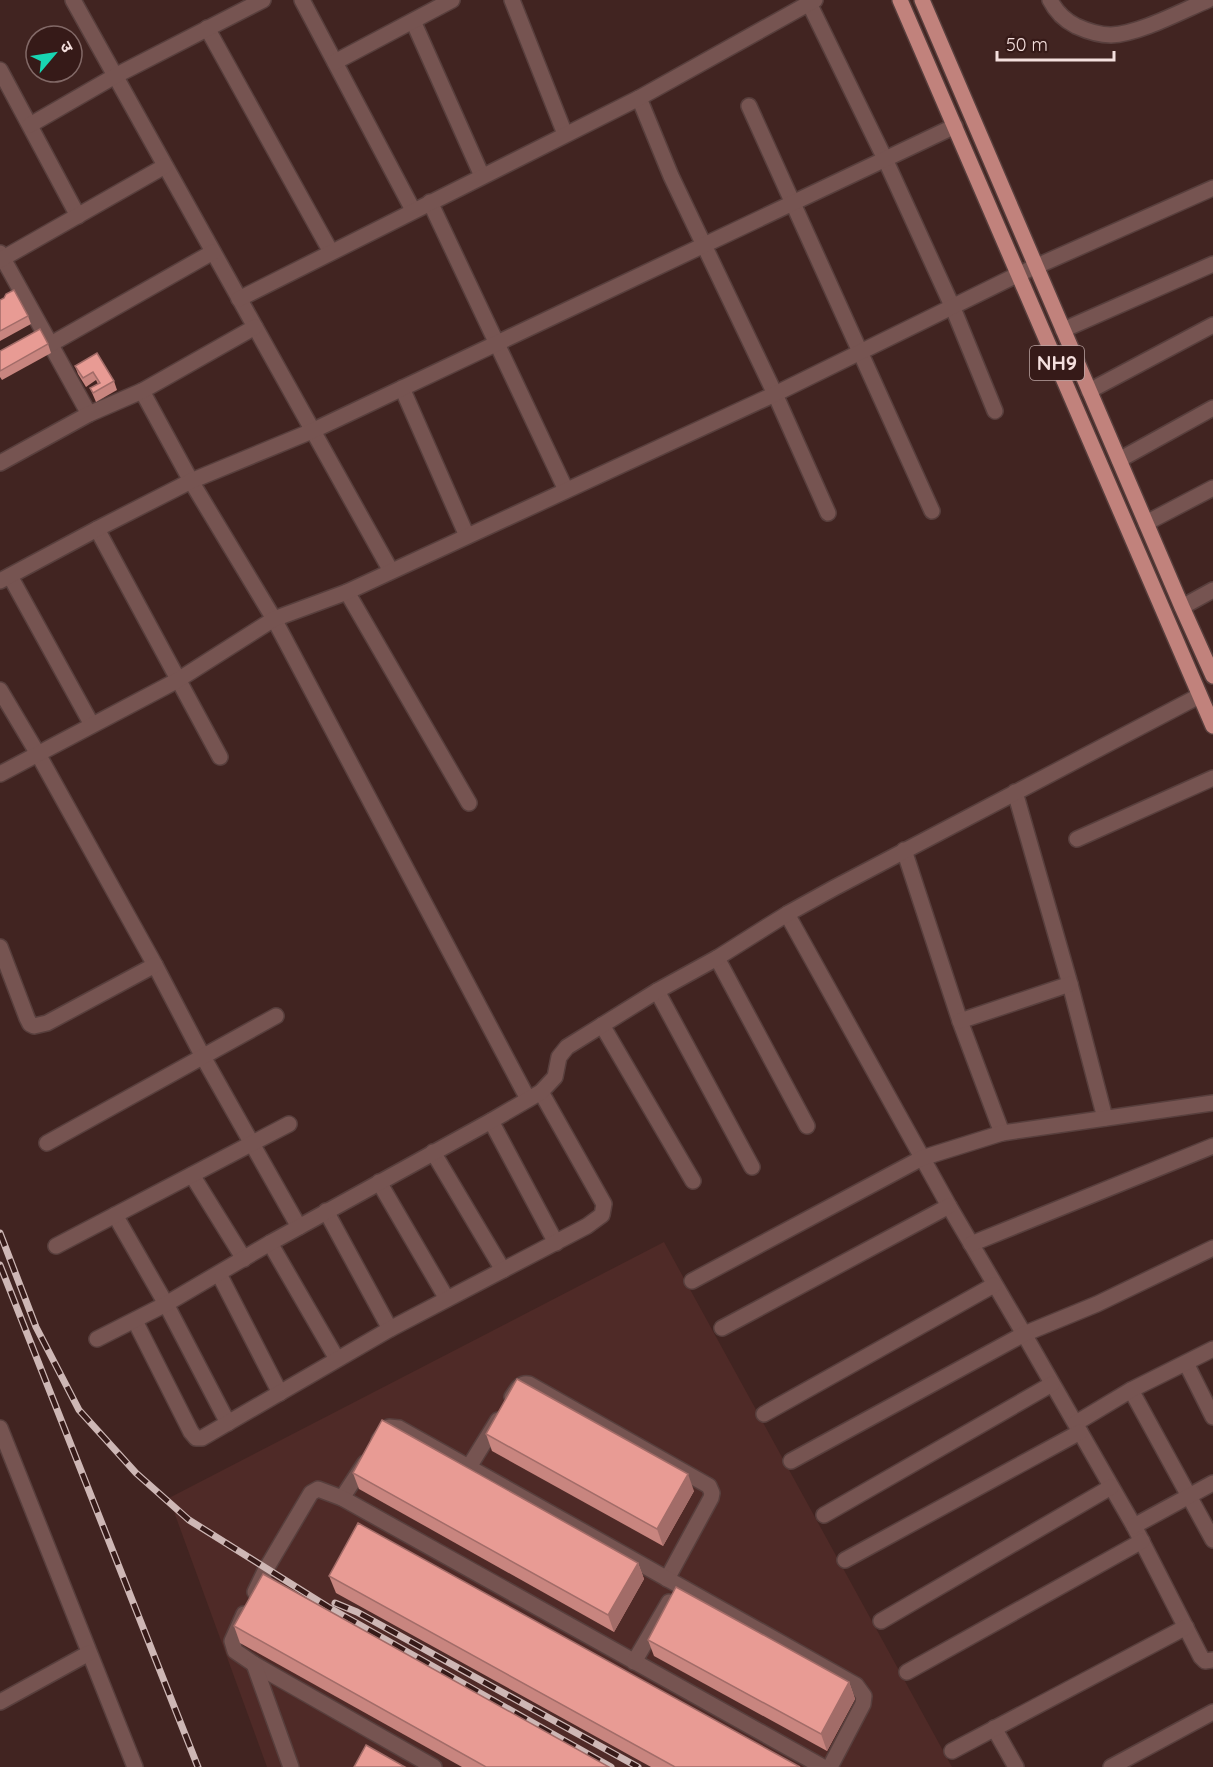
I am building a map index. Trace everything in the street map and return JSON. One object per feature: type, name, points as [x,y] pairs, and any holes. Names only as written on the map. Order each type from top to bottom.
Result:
[{"type":"main road","name":"NH9","points":[[900,0],[1213,726]]},
{"type":"main road","name":"NH9","points":[[922,0],[1213,676]]},
{"type":"street","points":[[73,0],[391,571]]},
{"type":"street","points":[[30,125],[115,76],[263,0]]},
{"type":"street","points":[[302,0],[413,210]]},
{"type":"street","points":[[335,62],[453,0]]},
{"type":"street","points":[[512,0],[566,134]]},
{"type":"street","points":[[1050,0],[1064,20],[1089,32],[1112,35],[1155,23],[1208,0]]},
{"type":"street","points":[[239,299],[639,98],[812,2],[953,308],[995,411]]},
{"type":"street","points":[[413,21],[482,176]]},
{"type":"street","points":[[207,28],[331,252]]},
{"type":"street","points":[[0,70],[78,216]]},
{"type":"street","points":[[639,98],[671,176],[775,394],[828,513]]},
{"type":"street","points":[[749,106],[932,511]]},
{"type":"street","points":[[92,725],[5,579],[190,481],[312,431],[955,126]]},
{"type":"street","points":[[89,414],[1,257],[165,166]]},
{"type":"street","points":[[0,774],[178,680],[274,619],[347,592],[775,394],[1036,266],[1213,189]]},
{"type":"street","points":[[430,202],[566,490]]},
{"type":"street","points":[[51,344],[213,252]]},
{"type":"street","points":[[1063,330],[1213,264]]},
{"type":"street","points":[[1089,391],[1213,325]]},
{"type":"street","points":[[0,463],[89,414],[142,391],[255,327]]},
{"type":"street","points":[[402,388],[467,536]]},
{"type":"street","points":[[135,1321],[194,1437],[202,1438],[390,1329],[596,1221],[602,1215],[605,1207],[601,1197],[534,1095],[274,619],[190,481],[142,391]]},
{"type":"street","points":[[1119,460],[1213,408]]},
{"type":"street","points":[[1146,524],[1213,488]]},
{"type":"street","points":[[97,529],[220,757]]},
{"type":"street","points":[[1182,607],[1213,590]]},
{"type":"street","points":[[347,592],[469,803]]},
{"type":"street","points":[[0,690],[38,754],[155,965],[202,1056],[299,1227]]},
{"type":"street","points":[[97,1339],[166,1304],[534,1095],[555,1077],[559,1057],[563,1051],[602,1025],[787,914],[904,850],[1199,696]]},
{"type":"street","points":[[1077,839],[1213,778]]},
{"type":"street","points":[[1015,792],[1070,984],[1105,1118]]},
{"type":"street","points":[[904,850],[960,1021],[1002,1133]]},
{"type":"street","points":[[787,914],[949,1206],[1134,1526],[1203,1659],[1213,1660]]},
{"type":"street","points":[[0,947],[27,1018],[33,1026],[46,1023],[155,965]]},
{"type":"street","points":[[717,958],[807,1126]]},
{"type":"street","points":[[960,1021],[1070,984]]},
{"type":"street","points":[[657,992],[752,1167]]},
{"type":"street","points":[[47,1143],[276,1016]]},
{"type":"street","points":[[602,1025],[693,1181]]},
{"type":"street","points":[[692,1281],[922,1158],[1002,1133],[1212,1105]]},
{"type":"street","points":[[491,1121],[556,1243]]},
{"type":"street","points":[[56,1246],[289,1124]]},
{"type":"street","points":[[971,1244],[1213,1146]]},
{"type":"street","points":[[433,1152],[503,1270]]},
{"type":"street","points":[[192,1174],[244,1259]]},
{"type":"street","points":[[379,1182],[447,1299]]},
{"type":"street","points":[[722,1328],[949,1206]]},
{"type":"street","points":[[326,1212],[390,1329]]},
{"type":"street","points":[[115,1215],[166,1304],[228,1423]]},
{"type":"street","points":[[270,1243],[337,1359]]},
{"type":"street","points":[[791,1461],[1024,1334],[1097,1304],[1213,1248]]},
{"type":"street","points":[[219,1274],[280,1392]]},
{"type":"street","points":[[764,1414],[994,1285]]},
{"type":"street","points":[[846,1560],[1078,1428],[1131,1390],[1213,1349]]},
{"type":"street","points":[[1186,1363],[1213,1417]]},
{"type":"street","points":[[469,1467],[518,1387],[529,1384],[708,1485],[711,1498],[634,1662]]},
{"type":"street","points":[[824,1515],[1052,1384]]},
{"type":"street","points":[[1131,1390],[1213,1540]]},
{"type":"street","points":[[342,1498],[385,1430],[389,1427],[399,1428],[856,1685],[864,1696],[863,1704],[830,1767]]},
{"type":"street","points":[[0,1428],[134,1767]]},
{"type":"street","points":[[1134,1526],[1213,1482]]},
{"type":"street","points":[[881,1621],[1111,1487]]},
{"type":"street","points":[[434,1767],[254,1665],[235,1651],[232,1641],[266,1569],[313,1491],[318,1489],[342,1498],[822,1767]]},
{"type":"street","points":[[907,1672],[1142,1541]]},
{"type":"street","points":[[952,1751],[1186,1627]]},
{"type":"street","points":[[0,1702],[89,1653]]},
{"type":"street","points":[[254,1665],[291,1767]]},
{"type":"street","points":[[1111,1767],[1213,1712]]},
{"type":"street","points":[[994,1728],[1016,1767]]},
{"type":"shaded area","points":[[664,1242],[952,1767],[267,1767],[169,1498]]},
{"type":"building","points":[[14,290],[28,316],[0,331],[0,300]]},
{"type":"building","points":[[40,329],[48,344],[0,371],[0,351]]},
{"type":"building","points":[[97,353],[114,381],[93,393],[90,388],[100,383],[93,372],[83,378],[75,366]]},
{"type":"building","points":[[517,1379],[688,1474],[657,1529],[486,1434]]},
{"type":"building","points":[[382,1420],[638,1563],[608,1615],[353,1473]]},
{"type":"building","points":[[358,1523],[800,1767],[675,1767],[329,1576]]},
{"type":"building","points":[[263,1574],[609,1767],[486,1767],[234,1626]]},
{"type":"building","points":[[676,1587],[849,1682],[821,1734],[648,1640]]},
{"type":"building","points":[[366,1745],[405,1767],[354,1767]]},
{"type":"railway","points":[[0,1233],[36,1327],[79,1410],[136,1473],[189,1520],[328,1607],[611,1767]]},
{"type":"railway","points":[[0,1265],[198,1767]]},
{"type":"railway","points":[[335,1603],[357,1612],[638,1767]]}]
